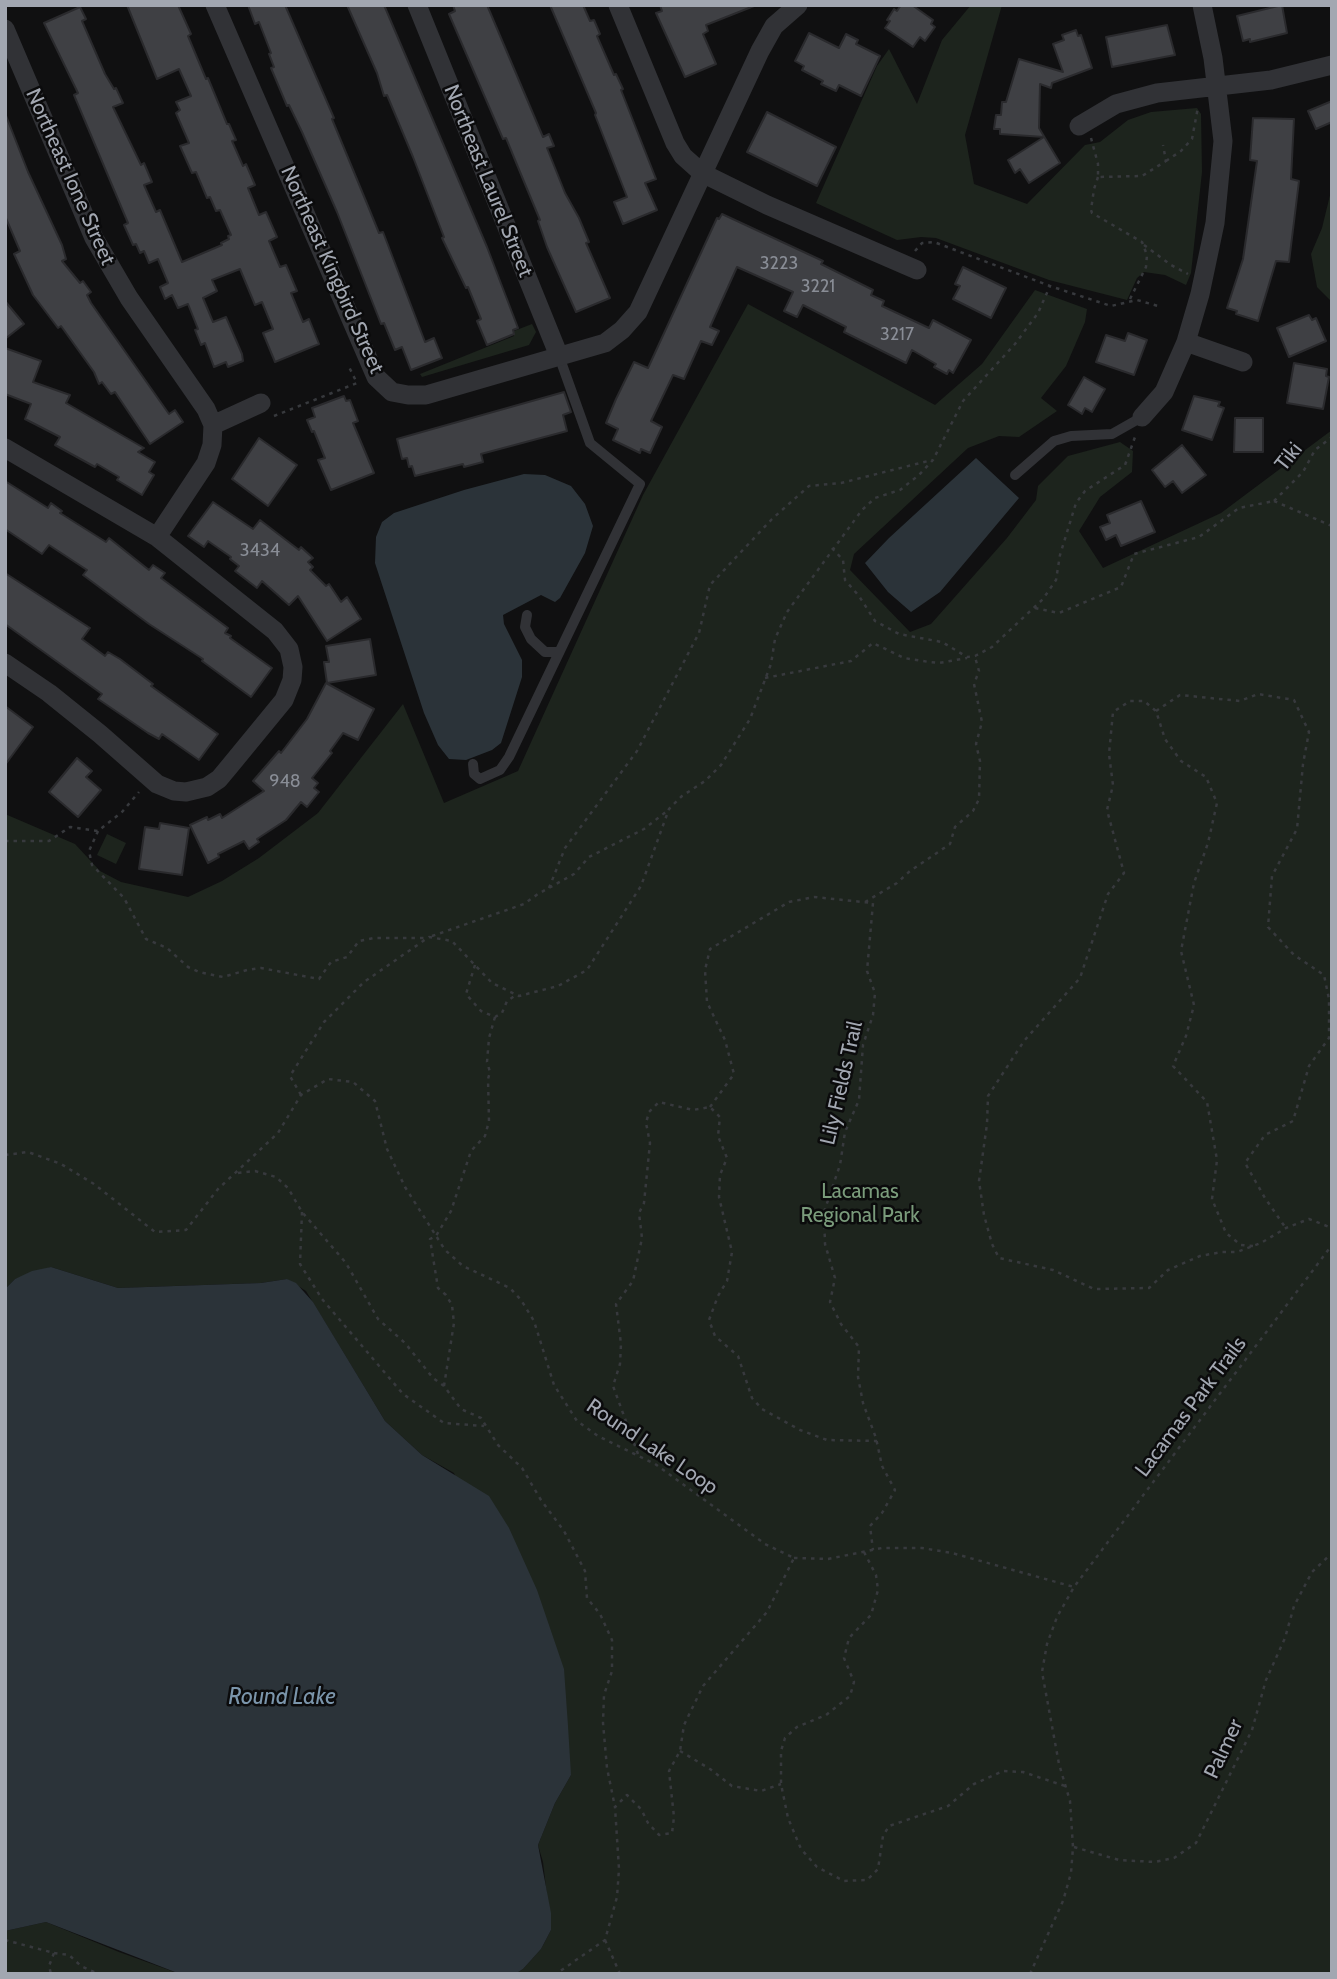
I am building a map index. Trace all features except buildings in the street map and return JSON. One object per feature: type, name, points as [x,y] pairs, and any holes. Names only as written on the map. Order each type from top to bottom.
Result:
[{"type":"street","name":"Northeast Kingbird Street","points":[[215,5],[376,377],[392,392],[408,396],[426,395],[605,342],[622,330],[638,312],[774,26],[798,5]]},
{"type":"street","name":"Northeast Laurel Street","points":[[416,5],[559,356]]},
{"type":"street","points":[[618,5],[675,143],[683,156],[702,173],[767,205],[911,267]]},
{"type":"street","points":[[1142,417],[1164,392],[1186,342],[1215,223],[1223,141],[1208,88],[1202,5]]},
{"type":"street","name":"Northeast Ione Street","points":[[5,29],[94,238],[129,298],[206,409],[213,425]]},
{"type":"street","points":[[1082,124],[1116,104],[1157,93],[1272,80],[1332,65]]},
{"type":"street","points":[[1186,342],[1243,362]]},
{"type":"street","points":[[156,537],[206,463],[212,445],[213,425],[267,410]]},
{"type":"street","points":[[5,448],[156,537],[275,631],[284,640],[292,661],[292,680],[284,700],[219,779],[195,791],[174,791],[151,779],[49,693],[5,663]]},
{"type":"lane","points":[[473,764],[474,774],[480,779],[500,770],[509,757],[640,484],[590,443],[559,356]]},
{"type":"lane","points":[[1015,475],[1054,441],[1071,436],[1112,433],[1142,417]]},
{"type":"lane","points":[[527,615],[525,627],[531,639],[545,652],[559,652]]},
{"type":"path","points":[[1098,177],[1142,176],[1181,151],[1192,139],[1208,88]]},
{"type":"path","points":[[1082,124],[1098,164],[1092,213],[1142,242],[1171,265],[1203,278]]},
{"type":"path","points":[[1163,145],[1166,161]]},
{"type":"path","points":[[911,267],[922,243],[934,242],[1111,306],[1137,300],[1158,306]]},
{"type":"path","points":[[1129,301],[1146,267],[1147,255],[1142,242]]},
{"type":"path","points":[[5,1155],[28,1152],[61,1164],[94,1184],[155,1232],[186,1230],[218,1189],[278,1133],[301,1095],[290,1076],[324,1022],[364,982],[429,937],[524,905],[574,874],[589,857],[643,829],[681,796],[705,781],[721,765],[750,719],[771,664],[775,639],[787,612],[862,510],[875,498],[900,490],[933,460],[963,401],[1038,313],[1050,286]]},
{"type":"path","points":[[267,410],[356,383],[348,365]]},
{"type":"path","points":[[765,678],[851,661],[873,643],[904,658],[939,663],[975,656],[992,647],[1035,608],[1056,580],[1060,555],[1076,503],[1093,484],[1125,465],[1142,417]]},
{"type":"path","name":"Tiki","points":[[1274,501],[1303,472],[1315,450],[1332,437]]},
{"type":"path","points":[[549,888],[565,848],[637,751],[699,634],[710,585],[772,519],[809,486],[841,483],[933,460]]},
{"type":"path","points":[[1035,608],[1059,613],[1121,587],[1134,554],[1199,537],[1240,508],[1274,501],[1332,527]]},
{"type":"path","points":[[832,548],[843,560],[845,580],[859,596],[874,621],[899,634],[942,642],[967,657]]},
{"type":"path","points":[[639,1456],[613,1386],[620,1364],[621,1344],[616,1304],[633,1281],[642,1238],[639,1213],[644,1203],[650,1143],[646,1123],[649,1112],[659,1102],[693,1110],[710,1107],[734,1074],[725,1040],[707,1002],[705,970],[710,949],[789,902],[814,897],[865,902],[897,883],[950,844],[955,827],[973,811],[979,799],[980,761],[976,744],[982,722],[974,684],[979,671],[975,656]]},
{"type":"path","points":[[1156,710],[1181,695],[1240,701],[1258,694],[1294,701],[1309,732],[1297,829],[1272,876],[1268,927],[1294,955],[1324,975],[1329,999],[1329,1038],[1309,1066],[1293,1121],[1265,1135],[1245,1163],[1286,1228]]},
{"type":"path","points":[[1253,1246],[1241,1245],[1226,1233],[1212,1199],[1217,1160],[1207,1102],[1173,1066],[1186,1036],[1194,1005],[1181,951],[1194,883],[1208,843],[1217,803],[1206,777],[1181,761],[1165,738],[1156,710],[1144,701],[1130,701],[1113,712],[1109,754],[1113,785],[1107,810],[1124,873],[1108,894],[1080,978],[1024,1041],[988,1097],[979,1181],[992,1244],[999,1258],[1053,1270],[1094,1289],[1149,1288],[1168,1270],[1200,1256],[1237,1252],[1253,1246],[1286,1228],[1309,1219],[1332,1228]]},
{"type":"path","points":[[151,779],[122,811],[98,831],[89,851],[92,865],[124,898],[146,939],[167,948],[188,967],[223,977],[261,968],[319,979],[331,962],[347,957],[359,941],[374,937],[429,937],[452,941],[492,983],[519,996],[558,986],[587,970],[641,886],[669,809]]},
{"type":"path","points":[[5,841],[49,841],[70,827],[98,831]]},
{"type":"path","name":"Lily Fields Trail","points":[[865,902],[873,903],[867,971],[875,993],[873,1015],[863,1045],[859,1100],[845,1132],[840,1165],[824,1212],[825,1244],[835,1278],[830,1301],[841,1324],[859,1347],[858,1377],[863,1404],[877,1441],[882,1466],[895,1490],[882,1513],[870,1526],[873,1550]]},
{"type":"path","points":[[475,965],[466,994],[475,1006],[495,1017]]},
{"type":"path","points":[[444,1386],[454,1322],[452,1305],[438,1288],[430,1239],[436,1236],[451,1211],[471,1151],[485,1136],[489,1121],[489,1038],[495,1017],[502,1013],[507,1001],[516,995]]},
{"type":"path","name":"Round Lake Loop","points":[[301,1095],[328,1079],[353,1082],[375,1101],[387,1149],[405,1187],[445,1250],[463,1266],[510,1288],[521,1300],[534,1321],[554,1385],[577,1421],[598,1436],[655,1464],[765,1544],[794,1558]]},
{"type":"path","points":[[710,1107],[720,1117],[718,1136],[727,1158],[720,1175],[719,1197],[732,1252],[727,1281],[709,1320],[715,1336],[737,1356],[752,1398],[762,1409],[800,1430],[827,1440],[877,1441]]},
{"type":"path","points":[[236,1173],[255,1171],[276,1177],[288,1188],[302,1212],[346,1263],[378,1319],[405,1343],[461,1409],[481,1418],[498,1445],[523,1468],[541,1500],[564,1531],[585,1571],[587,1598],[600,1614],[612,1640],[612,1671],[604,1695],[603,1723],[607,1768],[615,1807],[619,1869],[618,1888],[606,1940],[620,1974]]},
{"type":"path","points":[[302,1212],[300,1264],[321,1299],[403,1394],[444,1423],[486,1426]]},
{"type":"path","name":"Lacamas Park Trails","points":[[1030,1974],[1063,1901],[1071,1873],[1073,1847],[1070,1801],[1059,1764],[1042,1672],[1047,1644],[1057,1617],[1074,1587],[1332,1245]]},
{"type":"path","points":[[615,1807],[627,1795],[642,1809],[648,1824],[659,1835],[672,1833],[674,1817],[669,1771],[680,1751],[684,1726],[703,1686],[767,1612],[794,1558],[828,1559],[873,1550],[922,1548],[952,1553],[1074,1587]]},
{"type":"path","points":[[864,1552],[876,1575],[878,1590],[871,1615],[849,1638],[844,1658],[854,1682],[850,1696],[826,1715],[797,1727],[785,1738],[781,1751],[781,1784],[788,1818],[801,1849],[817,1867],[844,1881],[867,1880],[878,1869],[883,1836],[889,1826],[948,1806],[974,1784],[1003,1771],[1023,1772],[1065,1786]]},
{"type":"path","name":"Palmer","points":[[1073,1847],[1119,1860],[1155,1862],[1174,1858],[1196,1843],[1252,1730],[1266,1680],[1285,1638],[1294,1606],[1312,1572],[1332,1553]]},
{"type":"path","points":[[680,1751],[732,1786],[761,1791],[781,1784]]},
{"type":"path","points":[[5,1940],[69,1955],[81,1966],[98,1974]]},
{"type":"path","points":[[556,1974],[606,1940]]},
{"type":"path","points":[[51,1974],[50,1966],[54,1953]]},
{"type":"green space","points":[[971,5],[1002,5],[965,135],[974,184],[1027,204],[1085,145],[1100,142],[1128,120],[1151,112],[1197,108],[1201,114],[1202,172],[1191,273],[1186,285],[1165,275],[1144,272],[1137,278],[1127,300],[1049,280],[936,238],[897,240],[816,203],[877,66],[889,49],[917,104],[942,40]]},
{"type":"green space","points":[[1332,187],[1332,302],[1317,287],[1311,254],[1322,228]]},
{"type":"green space","name":"Lacamas Regional Park","points":[[1035,290],[1087,309],[1085,322],[1066,366],[1041,398],[1057,411],[1019,437],[999,436],[968,448],[854,554],[850,570],[910,632],[931,624],[1007,538],[1036,500],[1038,486],[1068,456],[1120,442],[1133,451],[1132,472],[1100,497],[1079,531],[1103,568],[1221,513],[1332,430],[1332,1974],[515,1974],[541,1949],[551,1930],[543,1862],[538,1845],[555,1803],[571,1775],[454,1473],[422,1455],[385,1421],[306,1291],[287,1279],[261,1283],[118,1288],[51,1267],[15,1279],[5,1289],[5,814],[75,844],[100,871],[121,882],[188,897],[222,881],[259,858],[318,813],[403,704],[444,803],[518,771],[643,495],[748,304],[935,405],[982,364]]},
{"type":"green space","points":[[532,324],[536,332],[529,345],[422,377],[420,374],[514,336],[514,331]]},
{"type":"green space","points":[[107,834],[126,843],[116,864],[97,855]]},
{"type":"green space","points":[[46,1922],[180,1974],[5,1974],[5,1931]]},
{"type":"water","points":[[976,458],[1019,498],[940,592],[911,612],[888,592],[865,563]]},
{"type":"water","points":[[524,474],[545,475],[571,486],[585,504],[593,526],[585,553],[560,598],[555,602],[541,595],[503,615],[504,624],[522,660],[522,677],[501,743],[492,750],[466,760],[449,759],[438,745],[424,713],[375,563],[376,537],[382,522],[394,513]]},
{"type":"water","name":"Round Lake","points":[[51,1267],[118,1288],[261,1283],[287,1279],[296,1283],[313,1302],[385,1421],[422,1455],[489,1496],[509,1528],[537,1590],[564,1669],[571,1775],[555,1803],[538,1845],[551,1913],[551,1930],[541,1949],[523,1969],[515,1974],[180,1974],[46,1922],[5,1931],[5,1289],[15,1279],[32,1271]]}]
